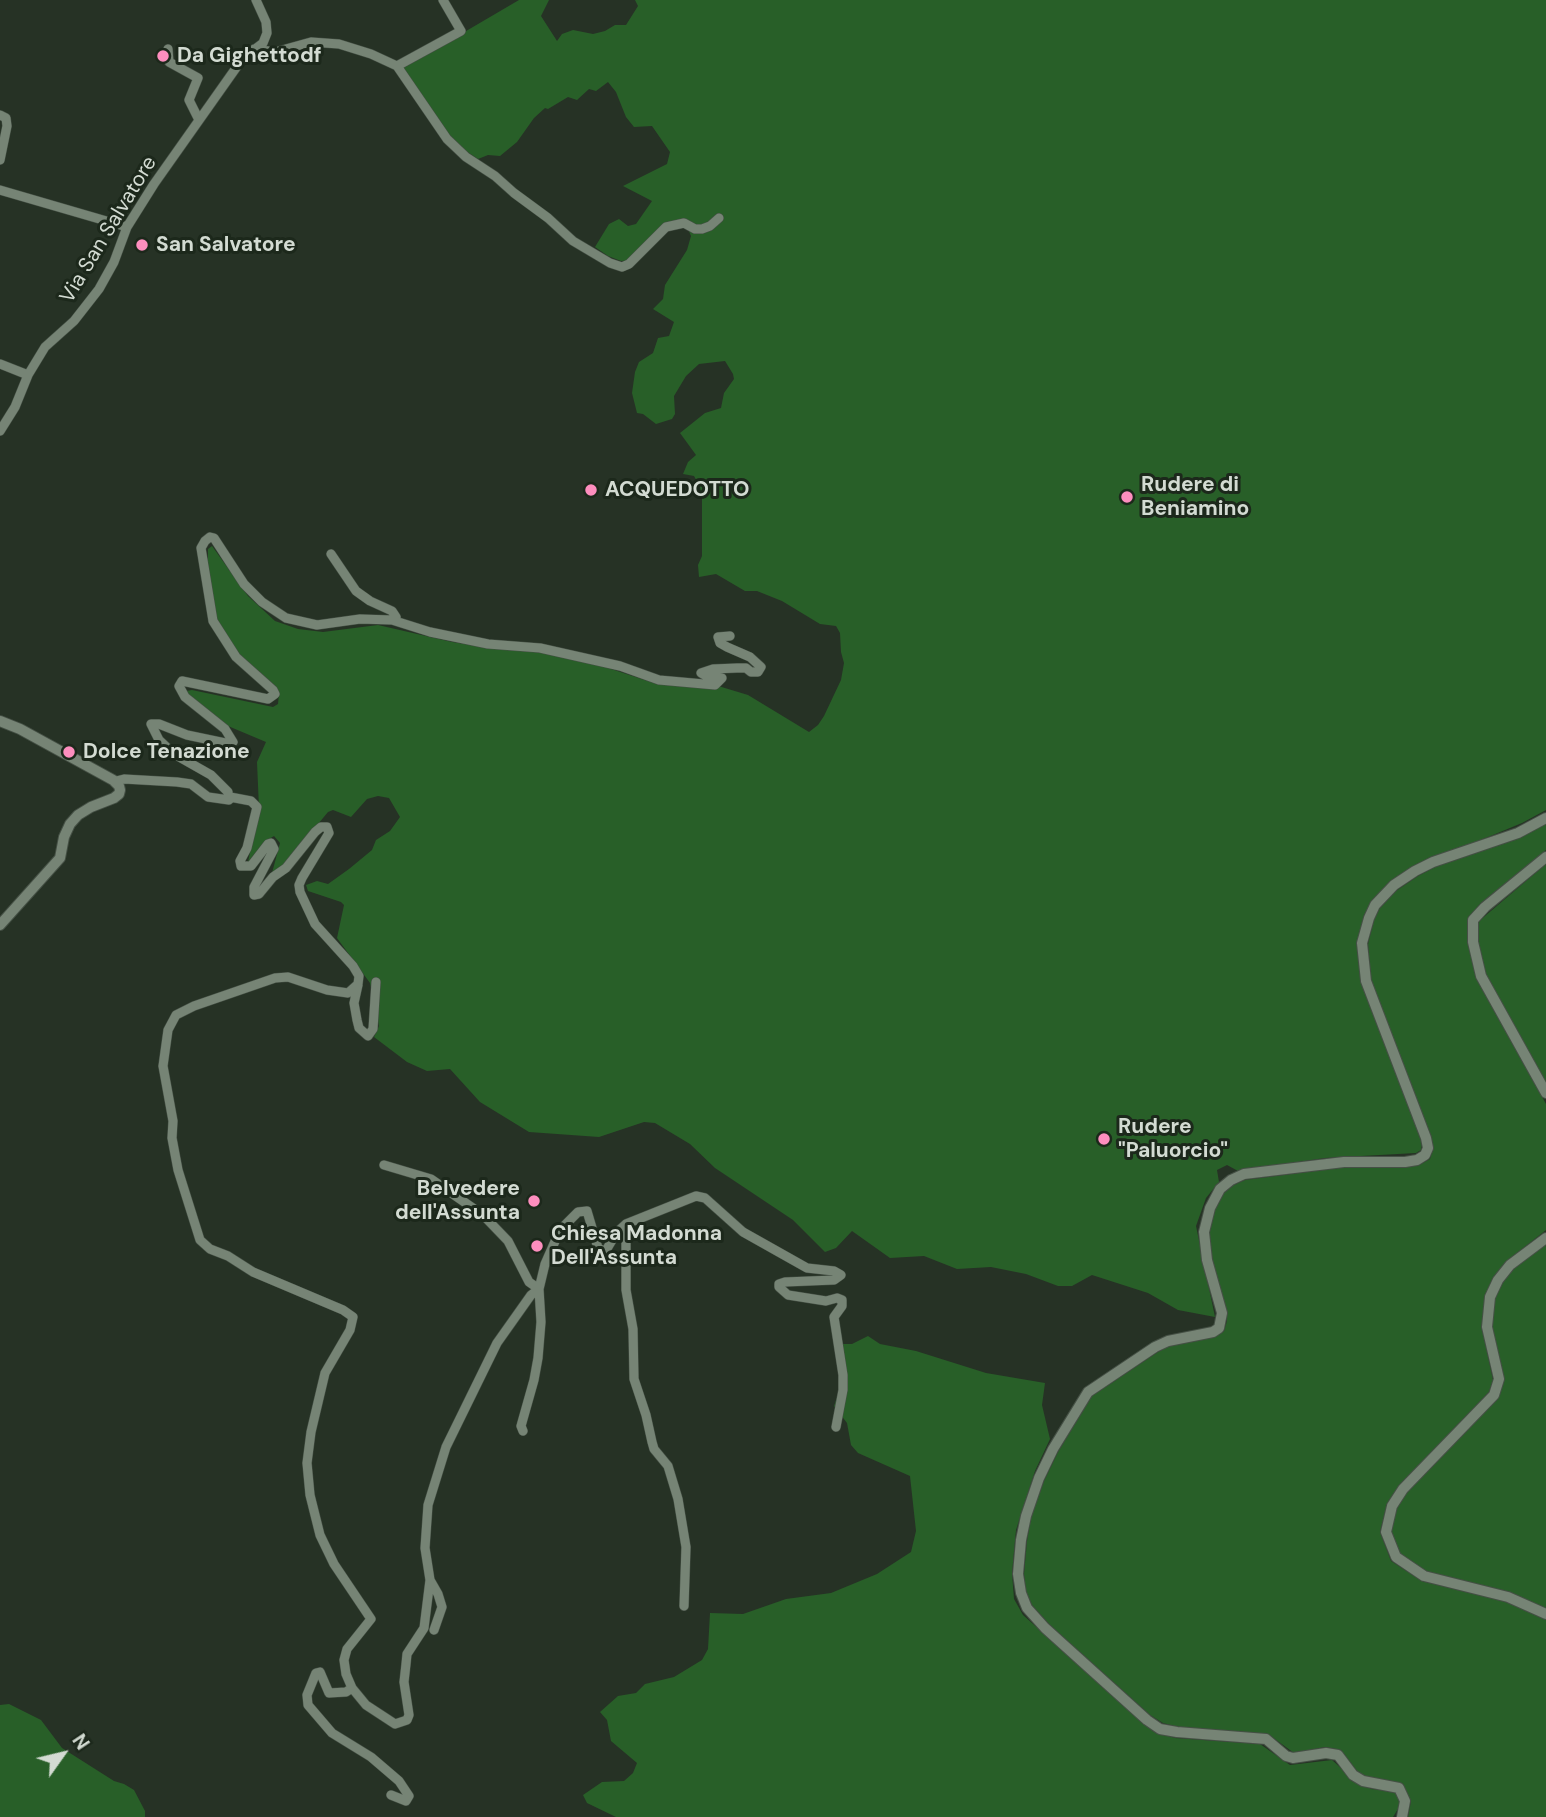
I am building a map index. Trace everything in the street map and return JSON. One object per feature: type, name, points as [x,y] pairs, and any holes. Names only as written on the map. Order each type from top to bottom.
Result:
[{"type":"street","points":[[254,49],[263,43],[267,33],[263,12],[256,0]]},
{"type":"street","points":[[397,66],[461,31],[443,0]]},
{"type":"street","points":[[254,49],[275,52],[311,42],[339,44],[397,66],[447,139],[466,157],[495,176],[573,241],[610,263],[622,267],[629,264],[666,227],[684,223],[695,229],[702,229],[719,218]]},
{"type":"street","points":[[168,49],[169,62],[198,78],[189,100],[200,120]]},
{"type":"street","name":"Via San Salvatore","points":[[0,431],[45,347],[74,321],[99,289],[114,262],[127,227],[154,184],[243,58],[254,49]]},
{"type":"street","points":[[0,115],[6,118],[8,126],[0,160]]},
{"type":"street","points":[[0,190],[127,227]]},
{"type":"street","points":[[0,364],[28,376]]},
{"type":"street","points":[[376,982],[373,1029],[368,1036],[359,1028],[354,1003],[359,976],[315,924],[300,892],[302,878],[329,833],[327,827],[321,827],[315,832],[286,868],[273,877],[259,894],[254,895],[254,887],[274,849],[271,843],[268,844],[251,866],[241,866],[240,861],[247,848],[257,807],[251,801],[230,797],[211,775],[174,754],[151,728],[151,724],[159,724],[187,735],[230,744],[233,742],[225,729],[184,697],[179,686],[182,681],[268,699],[275,694],[236,657],[212,621],[201,548],[205,541],[210,537],[214,538],[244,584],[262,602],[286,618],[317,625],[360,619],[392,620],[430,632],[488,644],[540,648],[620,666],[659,680],[715,685],[722,678],[701,673],[705,670],[737,668],[746,668],[751,672],[758,671],[761,667],[750,657],[720,643],[718,637],[730,636]]},
{"type":"street","points":[[331,554],[356,590],[370,601],[392,611],[396,617],[392,620]]},
{"type":"street","points":[[0,721],[20,729],[120,786],[119,794],[78,815],[67,831],[60,858],[0,925]]},
{"type":"street","points":[[116,782],[124,779],[177,782],[191,785],[208,797],[229,800],[230,797]]},
{"type":"street","points":[[1402,1817],[1405,1801],[1399,1788],[1353,1775],[1338,1755],[1326,1753],[1293,1758],[1286,1756],[1266,1739],[1177,1732],[1160,1728],[1147,1720],[1045,1628],[1027,1608],[1018,1574],[1021,1540],[1039,1478],[1059,1438],[1088,1392],[1155,1347],[1168,1341],[1213,1332],[1219,1328],[1222,1313],[1206,1260],[1204,1232],[1210,1208],[1220,1189],[1244,1174],[1344,1162],[1405,1162],[1425,1155],[1428,1148],[1426,1138],[1366,981],[1362,943],[1369,918],[1375,905],[1394,885],[1415,871],[1433,862],[1518,833],[1546,818]]},
{"type":"street","points":[[1546,858],[1485,907],[1474,920],[1473,942],[1481,976],[1546,1093]]},
{"type":"street","points":[[358,984],[348,993],[327,990],[288,977],[275,978],[194,1006],[171,1021],[163,1066],[178,1170],[200,1240],[210,1249],[228,1256],[253,1272],[343,1310],[353,1317],[350,1330],[325,1373],[311,1432],[307,1463],[310,1495],[320,1535],[334,1563],[371,1619],[347,1649],[344,1660],[346,1674],[352,1688],[366,1705],[382,1718],[395,1724],[407,1720],[408,1715],[404,1682],[407,1654],[411,1652],[424,1628],[430,1580],[425,1548],[428,1505],[446,1447],[497,1343],[531,1295],[540,1289]]},
{"type":"street","points":[[384,1165],[431,1179],[475,1209],[508,1241],[529,1282],[540,1289]]},
{"type":"street","points":[[523,1431],[538,1358],[540,1289],[551,1246],[560,1230],[583,1210],[589,1213],[598,1248],[605,1252],[617,1232],[626,1224],[688,1198],[703,1197],[743,1232],[807,1268],[839,1273],[839,1278],[834,1280],[779,1284],[788,1295],[826,1301],[837,1298],[842,1300],[842,1306],[834,1317],[843,1383],[836,1427]]},
{"type":"street","points":[[626,1224],[626,1290],[633,1329],[634,1379],[652,1442],[668,1466],[678,1499],[686,1547],[684,1606]]},
{"type":"street","points":[[1546,1238],[1510,1265],[1498,1280],[1490,1297],[1487,1327],[1499,1379],[1494,1395],[1403,1489],[1392,1506],[1386,1532],[1395,1557],[1424,1576],[1508,1597],[1546,1614]]},
{"type":"street","points":[[430,1580],[442,1607],[434,1630]]},
{"type":"street","points":[[352,1688],[346,1692],[328,1693],[320,1672],[316,1673],[307,1695],[308,1705],[332,1733],[371,1757],[399,1782],[409,1796],[406,1801],[391,1795]]},
{"type":"green space","points":[[519,0],[549,0],[541,16],[557,41],[562,34],[573,30],[593,34],[615,25],[626,25],[638,6],[635,0],[1546,0],[1546,810],[1522,823],[1413,868],[1385,887],[1372,902],[1364,915],[1358,950],[1423,1138],[1421,1150],[1416,1153],[1325,1158],[1238,1171],[1227,1165],[1217,1170],[1219,1182],[1206,1198],[1196,1226],[1215,1317],[1178,1310],[1148,1293],[1092,1275],[1072,1286],[1058,1286],[1026,1274],[991,1267],[957,1269],[924,1256],[890,1258],[852,1231],[836,1248],[825,1252],[793,1220],[715,1168],[690,1144],[655,1123],[644,1122],[599,1137],[529,1132],[480,1102],[450,1069],[427,1071],[407,1062],[374,1037],[379,1026],[370,983],[337,938],[344,905],[308,891],[306,885],[317,881],[328,884],[349,869],[372,850],[376,840],[390,831],[400,817],[389,798],[378,796],[367,799],[351,817],[333,810],[328,812],[280,870],[272,873],[280,843],[274,836],[264,842],[248,862],[259,808],[257,762],[266,742],[228,726],[186,694],[186,691],[273,707],[278,704],[279,693],[239,655],[219,627],[213,608],[208,562],[208,549],[212,546],[248,596],[275,621],[298,629],[323,632],[378,625],[452,642],[497,649],[530,649],[602,666],[654,683],[696,687],[715,685],[748,695],[809,732],[824,716],[841,680],[844,663],[840,633],[836,626],[820,624],[782,601],[757,591],[745,591],[716,574],[699,577],[698,565],[702,556],[702,497],[694,476],[683,474],[688,462],[696,455],[680,433],[705,413],[721,408],[724,393],[734,379],[725,361],[699,364],[686,376],[674,396],[675,414],[672,419],[656,424],[643,414],[637,413],[632,393],[639,362],[653,353],[658,338],[669,336],[674,322],[653,309],[663,299],[665,285],[687,250],[691,236],[687,227],[676,223],[636,260],[621,261],[595,247],[609,224],[619,219],[628,226],[636,224],[652,201],[623,186],[667,164],[670,152],[652,126],[634,127],[608,82],[596,91],[589,89],[577,100],[568,97],[548,109],[545,108],[534,118],[517,142],[500,156],[488,155],[478,159],[452,142],[403,68]]},
{"type":"green space","points":[[1546,821],[1546,850],[1481,903],[1468,918],[1468,942],[1476,978],[1546,1104],[1546,1230],[1507,1261],[1494,1277],[1485,1296],[1482,1328],[1493,1380],[1489,1392],[1399,1486],[1387,1504],[1380,1532],[1391,1561],[1422,1581],[1507,1602],[1546,1620],[1546,1817],[1408,1817],[1411,1801],[1403,1784],[1365,1776],[1357,1771],[1341,1750],[1325,1747],[1294,1753],[1268,1734],[1178,1727],[1163,1723],[1150,1715],[1049,1624],[1032,1605],[1026,1592],[1024,1574],[1027,1541],[1031,1517],[1044,1481],[1092,1396],[1169,1346],[1215,1337],[1224,1331],[1227,1312],[1212,1259],[1209,1232],[1215,1210],[1224,1193],[1245,1180],[1345,1167],[1405,1167],[1419,1165],[1430,1159],[1433,1148],[1431,1136],[1371,980],[1368,944],[1374,920],[1380,908],[1396,891],[1418,876],[1435,867],[1520,838]]},
{"type":"green space","points":[[1546,864],[1546,1084],[1485,975],[1477,942],[1478,922]]},
{"type":"green space","points":[[1546,1243],[1546,1609],[1426,1572],[1399,1554],[1390,1531],[1396,1508],[1406,1492],[1497,1397],[1491,1327],[1494,1299],[1513,1268]]},
{"type":"green space","points":[[838,1320],[843,1344],[852,1344],[868,1336],[880,1344],[916,1351],[986,1373],[1045,1383],[1042,1405],[1050,1439],[1035,1471],[1016,1530],[1012,1573],[1014,1599],[1023,1615],[1153,1731],[1175,1738],[1260,1744],[1290,1765],[1332,1760],[1351,1777],[1371,1789],[1395,1791],[1401,1804],[1393,1817],[616,1817],[587,1803],[583,1795],[602,1782],[624,1781],[633,1773],[637,1763],[611,1741],[607,1720],[600,1712],[618,1696],[636,1693],[645,1684],[674,1677],[702,1660],[708,1649],[710,1613],[743,1614],[786,1599],[831,1593],[877,1574],[911,1552],[916,1531],[910,1476],[858,1453],[851,1445],[847,1423],[834,1406],[840,1388]]},
{"type":"green space","points":[[9,1704],[41,1720],[62,1748],[114,1781],[134,1790],[145,1811],[145,1817],[0,1817],[0,1705]]},
{"type":"place","name":"Da Gighettodf","points":[[163,56]]},
{"type":"place","name":"San Salvatore","points":[[142,245]]},
{"type":"place","name":"ACQUEDOTTO","points":[[591,490]]},
{"type":"place","name":"Rudere di Beniamino","points":[[1127,497]]},
{"type":"place","name":"Dolce Tenazione","points":[[69,752]]},
{"type":"place","name":"Rudere \"Paluorcio\"","points":[[1104,1139]]},
{"type":"place","name":"Belvedere dell'Assunta","points":[[534,1201]]},
{"type":"place","name":"Chiesa Madonna Dell'Assunta","points":[[537,1246]]}]
